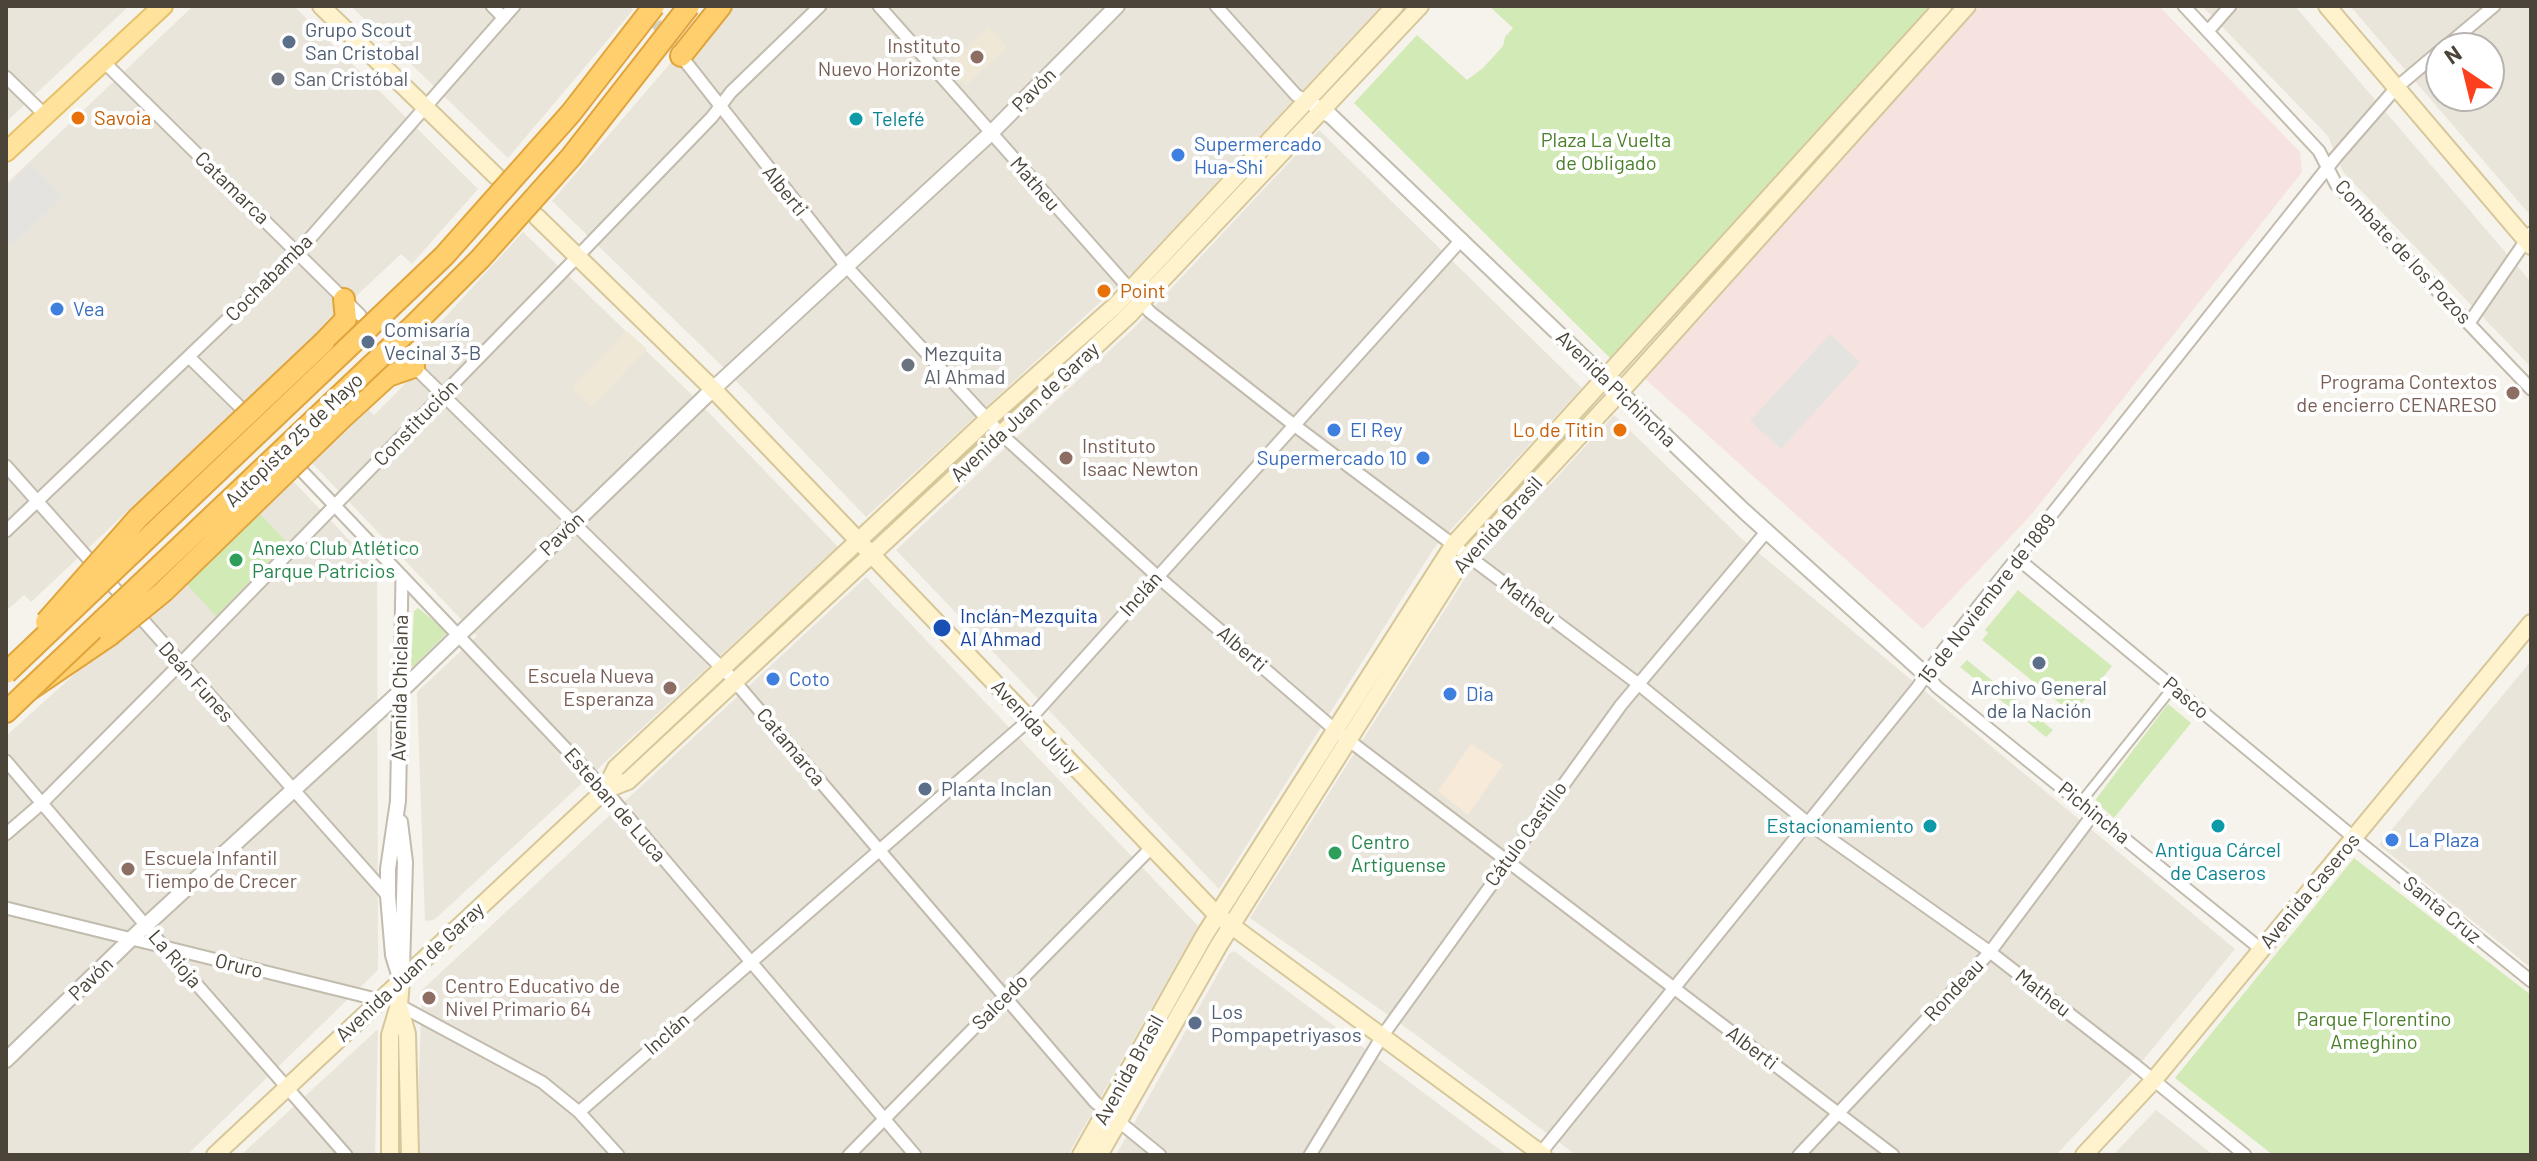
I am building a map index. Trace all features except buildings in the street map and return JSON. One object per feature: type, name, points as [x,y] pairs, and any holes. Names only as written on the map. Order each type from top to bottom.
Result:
[{"type":"highway","name":"Autopista 25 de Mayo","points":[[6,673],[444,256],[571,113],[654,6]]},
{"type":"highway","name":"Autopista 25 de Mayo","points":[[6,712],[480,259],[571,157],[689,6]]},
{"type":"highway","points":[[679,54],[721,6]]},
{"type":"highway","points":[[6,673],[68,595],[128,528],[346,319],[344,299]]},
{"type":"highway","points":[[29,690],[95,647],[163,592],[342,418],[408,361]]},
{"type":"main road","points":[[6,152],[163,6]]},
{"type":"main road","points":[[321,6],[496,176]]},
{"type":"main road","name":"Avenida Juan de Garay","points":[[215,1155],[605,790],[616,768],[987,420],[1135,297],[1395,6]]},
{"type":"main road","name":"Avenida Juan de Garay","points":[[605,790],[628,781],[1001,434],[1324,111],[1420,6]]},
{"type":"main road","name":"Avenida Brasil","points":[[1099,1155],[1112,1116],[1217,915],[1454,544],[1943,6]]},
{"type":"main road","name":"Avenida Brasil","points":[[1081,1155],[1112,1116],[1468,555],[1967,6]]},
{"type":"main road","points":[[2327,6],[2529,240]]},
{"type":"main road","name":"Avenida Jujuy","points":[[537,217],[713,389],[1217,915],[1541,1154]]},
{"type":"main road","name":"Avenida Caseros","points":[[2084,1155],[2153,1081],[2531,623]]},
{"type":"main road","name":"Avenida Chiclana","points":[[390,1155],[390,1035],[399,1005],[401,981]]},
{"type":"main road","name":"Avenida Chiclana","points":[[399,1005],[407,1034],[410,1155]]},
{"type":"street","points":[[492,6],[504,18]]},
{"type":"street","name":"Cochabamba","points":[[6,531],[298,252],[514,6]]},
{"type":"street","name":"Constitución","points":[[6,834],[42,803],[180,664],[578,256],[731,92],[820,6]]},
{"type":"street","name":"Matheu","points":[[879,6],[1135,297],[1294,425],[1637,683],[1808,823],[1990,952],[2245,1155]]},
{"type":"street","name":"Pavón","points":[[6,1060],[131,939],[400,692],[713,389],[991,133],[1117,6]]},
{"type":"street","points":[[1216,6],[1296,95],[1307,101]]},
{"type":"street","name":"Combate de los Pozos","points":[[2184,6],[2319,151],[2336,184],[2531,389]]},
{"type":"street","points":[[2209,30],[2230,6]]},
{"type":"street","name":"15 de Noviembre de 1889","points":[[2463,32],[2494,6]]},
{"type":"street","name":"Alberti","points":[[679,54],[846,266],[987,420],[1157,576],[1349,741],[1893,1155]]},
{"type":"street","name":"Catamarca","points":[[104,62],[360,315]]},
{"type":"street","name":"15 de Noviembre de 1889","points":[[1541,1154],[1808,823],[2328,167],[2396,88],[2425,63]]},
{"type":"street","points":[[6,77],[45,115]]},
{"type":"street","name":"Avenida Pichincha","points":[[1307,101],[1324,111],[1462,239],[1605,380],[1926,675]]},
{"type":"street","name":"Inclán","points":[[579,1112],[1029,720],[1462,239]]},
{"type":"street","points":[[2469,323],[2529,240]]},
{"type":"street","points":[[189,357],[243,410]]},
{"type":"street","name":"Catamarca","points":[[408,361],[723,669],[1095,1102],[1160,1155]]},
{"type":"street","name":"Deán Funes","points":[[6,466],[388,896]]},
{"type":"street","name":"Esteban de Luca","points":[[300,469],[605,790],[915,1155]]},
{"type":"street","name":"Cátulo Castillo","points":[[1310,1155],[1383,1035],[1507,860],[1637,683],[1767,531]]},
{"type":"street","name":"Pasco","points":[[2017,558],[2354,838]]},
{"type":"street","name":"Avenida Chiclana","points":[[401,981],[393,955],[388,869],[398,801],[402,576]]},
{"type":"street","name":"Pichincha","points":[[1926,675],[2262,950]]},
{"type":"street","points":[[2081,802],[2173,687]]},
{"type":"street","name":"La Rioja","points":[[6,761],[346,1155]]},
{"type":"street","name":"Avenida Chiclana","points":[[398,801],[405,862],[401,981]]},
{"type":"street","name":"Rondeau","points":[[1799,1155],[1990,952],[2094,813]]},
{"type":"street","name":"Santa Cruz","points":[[2354,838],[2529,977]]},
{"type":"street","name":"Salcedo","points":[[849,1155],[1151,848]]},
{"type":"street","name":"Oruro","points":[[6,908],[380,1000]]},
{"type":"street","points":[[399,1005],[542,1082],[579,1112],[614,1154]]},
{"type":"shaded area","points":[[6,6],[129,6],[6,122]]},
{"type":"shaded area","points":[[193,6],[294,6],[478,189],[412,264],[401,254],[31,602],[24,595],[6,611],[6,184]]},
{"type":"shaded area","points":[[351,6],[630,6],[633,10],[508,158]]},
{"type":"shaded area","points":[[726,6],[1381,6],[1132,273],[866,517],[720,364],[552,201],[673,60],[678,66],[718,26]]},
{"type":"shaded area","points":[[1980,6],[2159,6],[2300,152],[2302,172],[2031,515],[1923,629],[1643,377]]},
{"type":"shaded area","points":[[2202,6],[2295,6],[2531,282],[2531,367],[2343,172],[2328,136]]},
{"type":"shaded area","points":[[2350,6],[2531,6],[2531,216],[2441,112],[2505,112],[2505,32],[2425,32],[2425,93]]},
{"type":"shaded area","name":"Instituto Nuevo Horizonte","points":[[989,27],[1007,47],[966,86],[947,66]]},
{"type":"shaded area","points":[[1319,130],[1582,388],[1434,548],[1219,889],[896,550],[1137,325]]},
{"type":"shaded area","points":[[31,164],[63,197],[10,247],[6,242],[6,188]]},
{"type":"shaded area","points":[[523,232],[690,393],[838,547],[434,920],[425,921],[417,692],[477,636],[311,462],[365,406],[374,415],[428,361],[416,349]]},
{"type":"shaded area","points":[[627,331],[647,349],[591,407],[572,388]]},
{"type":"shaded area","points":[[1830,334],[1860,362],[1781,449],[1750,421]]},
{"type":"shaded area","points":[[1614,415],[1742,539],[2235,949],[2130,1076],[2056,1155],[1576,1155],[1408,1029],[1250,918],[1467,575]]},
{"type":"shaded area","points":[[291,479],[377,569],[378,970],[187,1155],[6,1155],[6,736]]},
{"type":"shaded area","points":[[866,577],[1198,926],[1068,1155],[416,1155],[422,990]]},
{"type":"shaded area","points":[[2531,661],[2531,968],[2379,845]]},
{"type":"shaded area","points":[[1471,744],[1503,765],[1468,815],[1438,791]]},
{"type":"shaded area","points":[[1234,951],[1507,1155],[1116,1155],[1229,954]]},
{"type":"shaded area","points":[[378,1029],[375,1155],[241,1155]]},
{"type":"shaded area","points":[[2156,1110],[2202,1146],[2213,1155],[2113,1155]]},
{"type":"green space","name":"Plaza La Vuelta de Obligado","points":[[1489,6],[1931,6],[1614,362],[1354,103],[1417,35],[1467,80],[1503,46],[1505,37],[1513,28]]},
{"type":"green space","name":"Anexo Club Atlético Parque Patricios","points":[[257,511],[287,542],[216,616],[182,579]]},
{"type":"green space","points":[[2018,590],[2112,666],[2073,714],[1982,640],[1988,633],[1985,630]]},
{"type":"green space","points":[[418,608],[448,632],[413,667],[414,611]]},
{"type":"green space","points":[[1967,660],[2053,730],[2046,737],[1960,667]]},
{"type":"green space","points":[[2168,704],[2191,723],[2114,818],[2096,799]]},
{"type":"green space","name":"Parque Florentino Ameghino","points":[[2354,858],[2531,995],[2531,1155],[2273,1155],[2175,1078]]},
{"type":"tunnel","points":[[646,10],[677,51]]},
{"type":"place","name":"Grupo Scout San Cristobal","points":[[289,42]]},
{"type":"place","name":"Instituto Nuevo Horizonte","points":[[977,57]]},
{"type":"place","name":"San Cristóbal","points":[[278,79]]},
{"type":"place","name":"Savoia","points":[[78,118]]},
{"type":"place","name":"Telefé","points":[[856,119]]},
{"type":"place","name":"Supermercado Hua-Shi","points":[[1178,155]]},
{"type":"place","name":"Point","points":[[1104,291]]},
{"type":"place","name":"Vea","points":[[57,309]]},
{"type":"place","name":"Comisaría Vecinal 3-B","points":[[368,342]]},
{"type":"place","name":"Mezquita Al Ahmad","points":[[908,365]]},
{"type":"place","name":"Programa Contextos de encierro CENARESO","points":[[2513,393]]},
{"type":"place","name":"El Rey","points":[[1334,430]]},
{"type":"place","name":"Lo de Titin","points":[[1620,430]]},
{"type":"place","name":"Instituto Isaac Newton","points":[[1066,458]]},
{"type":"place","name":"Supermercado 10","points":[[1423,458]]},
{"type":"place","name":"Anexo Club Atlético Parque Patricios","points":[[236,560]]},
{"type":"place","name":"Inclán-Mezquita Al Ahmad","points":[[942,628]]},
{"type":"place","name":"Archivo General de la Nación","points":[[2039,663]]},
{"type":"place","name":"Coto","points":[[773,679]]},
{"type":"place","name":"Escuela Nueva Esperanza","points":[[670,688]]},
{"type":"place","name":"Dia","points":[[1450,694]]},
{"type":"place","name":"Planta Inclan","points":[[925,789]]},
{"type":"place","name":"Estacionamiento","points":[[1930,826]]},
{"type":"place","name":"Antigua Cárcel de Caseros","points":[[2218,826]]},
{"type":"place","name":"La Plaza","points":[[2392,840]]},
{"type":"place","name":"Centro Artiguense","points":[[1335,853]]},
{"type":"place","name":"Escuela Infantil Tiempo de Crecer","points":[[128,869]]},
{"type":"place","name":"Centro Educativo de Nivel Primario 64","points":[[429,998]]},
{"type":"place","name":"Los Pompapetriyasos","points":[[1195,1023]]}]
